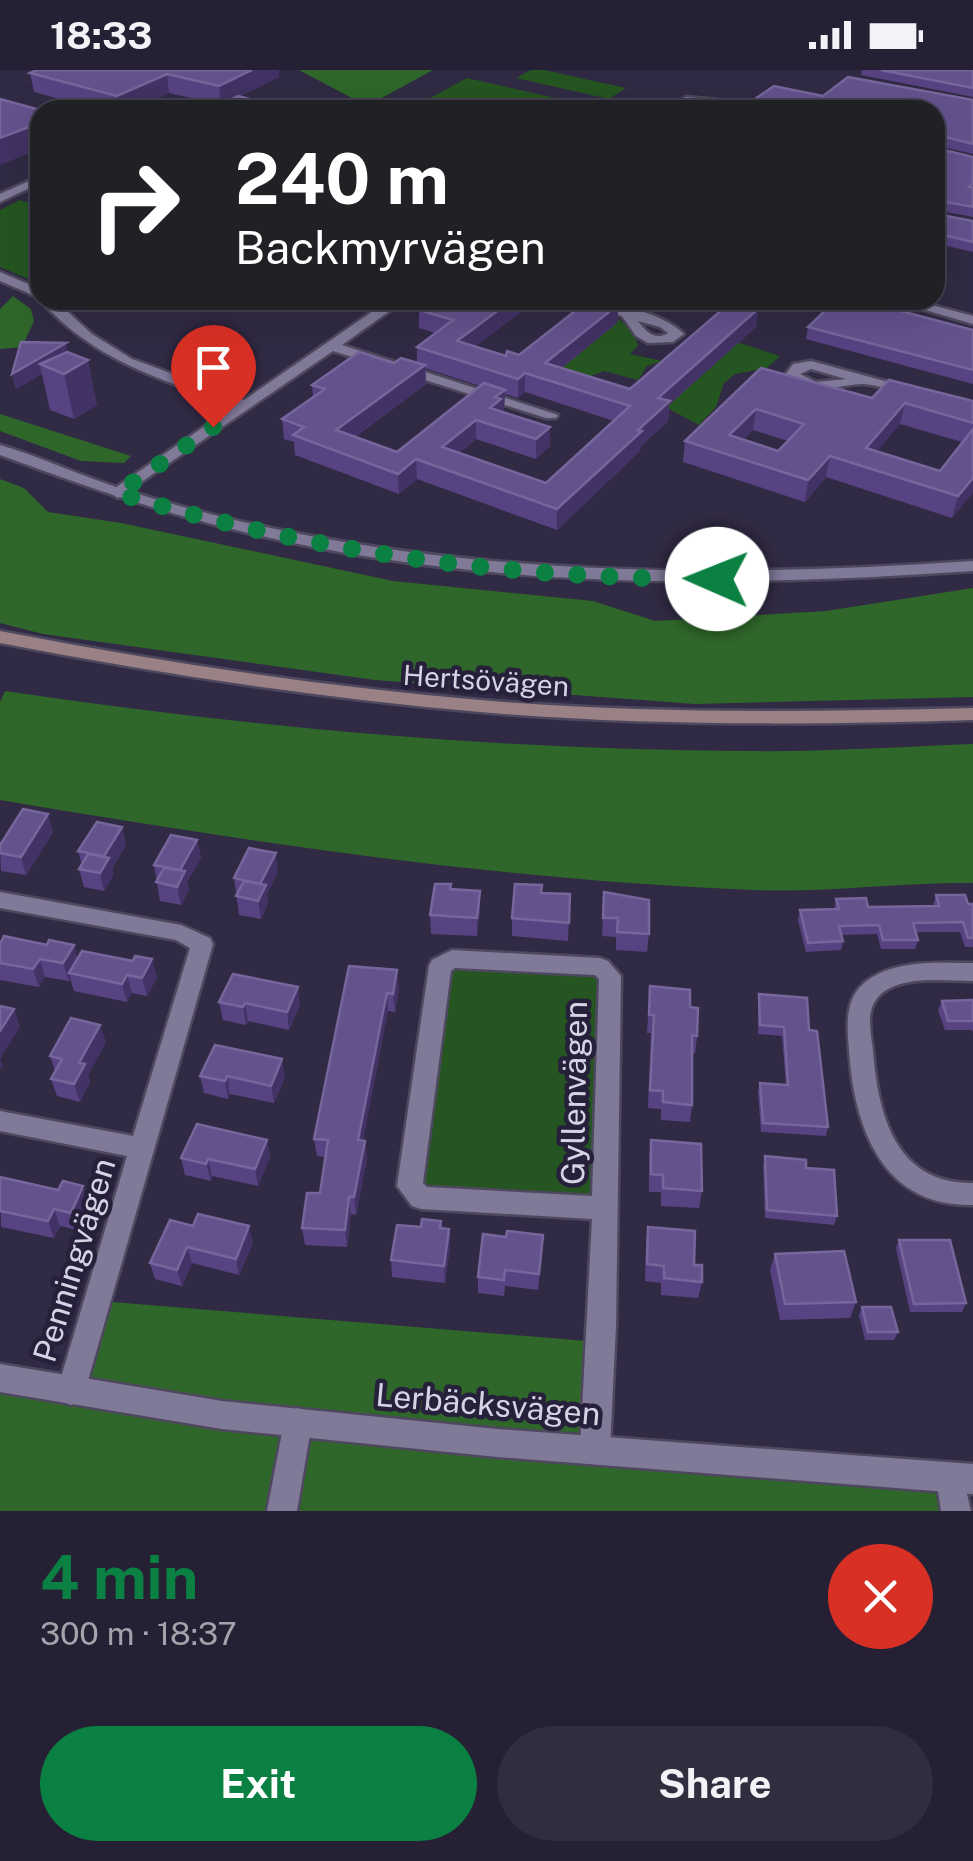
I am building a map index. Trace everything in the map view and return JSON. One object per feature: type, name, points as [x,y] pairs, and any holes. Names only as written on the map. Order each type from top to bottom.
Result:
[{"type":"main road","name":"Hertsövägen","points":[[0,637],[210,678],[444,705],[711,718],[973,714]]},
{"type":"street","points":[[2,179],[26,186]]},
{"type":"street","points":[[0,198],[30,184]]},
{"type":"street","points":[[0,276],[30,290]]},
{"type":"street","points":[[58,310],[87,336],[127,362],[244,406]]},
{"type":"street","points":[[118,493],[384,310]]},
{"type":"street","points":[[616,310],[627,313]]},
{"type":"street","points":[[936,310],[973,320]]},
{"type":"street","points":[[332,346],[551,415]]},
{"type":"street","points":[[863,379],[921,396]]},
{"type":"street","points":[[0,450],[118,493],[212,520],[318,543],[534,572],[744,579],[973,566]]},
{"type":"street","name":"Penningvägen","points":[[0,900],[181,933],[202,944],[71,1392]]},
{"type":"street","name":"Gyllenvägen","points":[[595,1448],[604,1208],[610,976],[600,968],[452,958],[440,966],[410,1186],[420,1198],[604,1208]]},
{"type":"street","points":[[973,972],[914,974],[881,980],[868,988],[860,1000],[858,1016],[870,1125],[884,1152],[899,1168],[940,1191],[973,1194]]},
{"type":"street","name":"Penningvägen","points":[[0,1120],[144,1149]]},
{"type":"street","name":"Lerbäcksvägen","points":[[0,1378],[71,1392],[298,1422],[498,1443],[962,1478]]},
{"type":"street","points":[[282,1511],[298,1422]]},
{"type":"street","points":[[956,1511],[962,1478]]},
{"type":"green space","points":[[299,70],[433,70],[378,100],[356,100]]},
{"type":"green space","points":[[531,70],[626,88],[609,99],[516,78]]},
{"type":"green space","points":[[467,78],[564,100],[426,100]]},
{"type":"green space","points":[[20,200],[30,203],[30,280],[0,267],[0,210]]},
{"type":"green space","points":[[13,296],[31,310],[34,321],[22,347],[0,349],[0,309]]},
{"type":"green space","points":[[583,310],[597,310],[614,316],[629,328],[638,346],[630,354],[662,361],[647,366],[638,380],[604,371],[581,380],[533,355]]},
{"type":"green space","points":[[724,338],[780,356],[767,368],[735,374],[724,383],[716,407],[699,425],[660,404]]},
{"type":"green space","points":[[0,414],[131,456],[124,463],[81,461],[0,431]]},
{"type":"green space","points":[[0,479],[24,488],[48,512],[121,523],[393,581],[593,601],[655,621],[826,611],[973,588],[973,697],[695,704],[375,680],[43,634],[0,623]]},
{"type":"green space","points":[[5,691],[281,726],[467,741],[774,751],[973,744],[973,883],[780,891],[564,878],[281,844],[0,800],[0,702]]},
{"type":"green space","points":[[449,959],[599,968],[601,1209],[420,1197]]},
{"type":"green space","points":[[100,1301],[599,1342],[593,1446],[952,1477],[957,1511],[0,1511],[0,1378],[71,1392]]},
{"type":"building","points":[[252,70],[219,86],[167,74],[117,96],[30,73]]},
{"type":"building","points":[[881,70],[973,70],[973,88]]},
{"type":"building","points":[[848,77],[973,100],[973,144],[945,137],[945,100],[755,100],[774,86],[823,96]]},
{"type":"building","points":[[0,99],[30,107],[30,127],[0,138]]},
{"type":"building","points":[[945,150],[973,157],[973,183],[969,187],[973,188],[973,207],[945,202]]},
{"type":"building","points":[[945,216],[973,221],[973,242],[945,235]]},
{"type":"building","points":[[419,310],[499,310],[457,341],[506,356],[507,351],[519,355],[576,310],[611,310],[545,363],[630,389],[722,310],[757,310],[658,398],[670,401],[557,509],[416,459],[398,474],[293,435],[304,427],[282,419],[325,389],[312,385],[359,352],[394,363],[401,358],[425,365],[336,430],[397,452],[484,383],[505,390],[495,397],[501,399],[490,408],[550,427],[536,439],[476,420],[442,447],[546,483],[630,406],[525,373],[518,379],[417,347],[453,320]]},
{"type":"building","points":[[826,310],[897,310],[973,330],[973,370],[808,327]]},
{"type":"building","points":[[21,342],[66,343],[12,374]]},
{"type":"building","points":[[67,352],[88,360],[64,374],[40,364]]},
{"type":"building","points":[[761,368],[872,398],[889,380],[973,401],[973,423],[905,403],[866,448],[940,471],[973,429],[973,478],[958,496],[830,456],[808,480],[685,441]],"holes":[[[756,409],[804,424],[778,451],[729,435]]]},
{"type":"building","points":[[23,809],[48,814],[21,857],[0,853],[0,845]]},
{"type":"building","points":[[97,822],[122,827],[104,856],[78,851]]},
{"type":"building","points":[[171,835],[197,840],[180,870],[154,865]]},
{"type":"building","points":[[249,848],[276,853],[260,884],[234,878]]},
{"type":"building","points":[[88,854],[109,858],[100,873],[79,869]]},
{"type":"building","points":[[164,868],[185,871],[177,887],[156,882]]},
{"type":"building","points":[[244,881],[266,885],[258,901],[236,896]]},
{"type":"building","points":[[435,884],[480,891],[477,918],[430,915]]},
{"type":"building","points":[[515,884],[542,885],[541,893],[570,894],[569,923],[512,918]]},
{"type":"building","points":[[604,892],[649,900],[649,934],[617,932],[618,918],[603,918]]},
{"type":"building","points":[[936,895],[965,895],[968,904],[973,904],[973,938],[968,938],[963,922],[913,923],[918,940],[883,940],[879,925],[839,926],[843,941],[808,943],[800,910],[839,909],[836,899],[866,898],[868,907],[939,906]]},
{"type":"building","points":[[4,936],[47,945],[49,940],[74,945],[63,963],[40,959],[33,969],[0,963]]},
{"type":"building","points":[[82,951],[133,961],[135,956],[152,959],[142,978],[127,975],[122,984],[69,973]]},
{"type":"building","points":[[349,966],[397,970],[393,994],[387,993],[384,1007],[358,1140],[365,1141],[354,1197],[349,1197],[345,1230],[302,1228],[307,1193],[320,1193],[328,1140],[314,1139]]},
{"type":"building","points":[[233,974],[298,987],[287,1012],[219,1002]]},
{"type":"building","points":[[650,986],[690,990],[690,1007],[698,1008],[697,1036],[692,1035],[692,1105],[663,1102],[663,1091],[650,1090],[654,1015],[649,1015]]},
{"type":"building","points":[[759,994],[807,998],[809,1030],[817,1031],[828,1127],[763,1123],[760,1083],[788,1085],[784,1027],[760,1025]]},
{"type":"building","points":[[973,1000],[973,1021],[948,1021],[942,1001]]},
{"type":"building","points":[[0,1006],[14,1009],[0,1031]]},
{"type":"building","points":[[71,1018],[100,1025],[79,1063],[85,1064],[74,1084],[51,1079],[62,1059],[50,1056]]},
{"type":"building","points":[[215,1045],[282,1059],[271,1086],[227,1076],[225,1081],[200,1076]]},
{"type":"building","points":[[197,1124],[267,1140],[255,1169],[181,1158]]},
{"type":"building","points":[[651,1140],[701,1144],[702,1191],[663,1188],[663,1175],[651,1174]]},
{"type":"building","points":[[765,1156],[806,1160],[806,1168],[834,1170],[837,1216],[767,1210]]},
{"type":"building","points":[[0,1177],[58,1190],[63,1181],[83,1186],[71,1213],[54,1209],[48,1221],[0,1211]]},
{"type":"building","points":[[198,1214],[249,1226],[236,1259],[187,1247],[177,1270],[150,1263],[170,1220],[193,1226]]},
{"type":"building","points":[[422,1219],[441,1221],[440,1228],[449,1229],[444,1266],[391,1260],[397,1225],[421,1227]]},
{"type":"building","points":[[648,1227],[695,1231],[694,1265],[702,1265],[702,1282],[664,1278],[664,1266],[647,1264]]},
{"type":"building","points":[[507,1231],[543,1235],[539,1274],[505,1270],[504,1280],[478,1277],[483,1234],[506,1237]]},
{"type":"building","points":[[899,1240],[950,1240],[966,1303],[914,1304]]},
{"type":"building","points":[[844,1251],[856,1302],[785,1304],[775,1254]]},
{"type":"building","points":[[862,1307],[891,1307],[898,1332],[868,1332]]},
{"type":"route","points":[[213,427],[118,493],[263,532],[392,555],[556,573],[717,579]]}]
